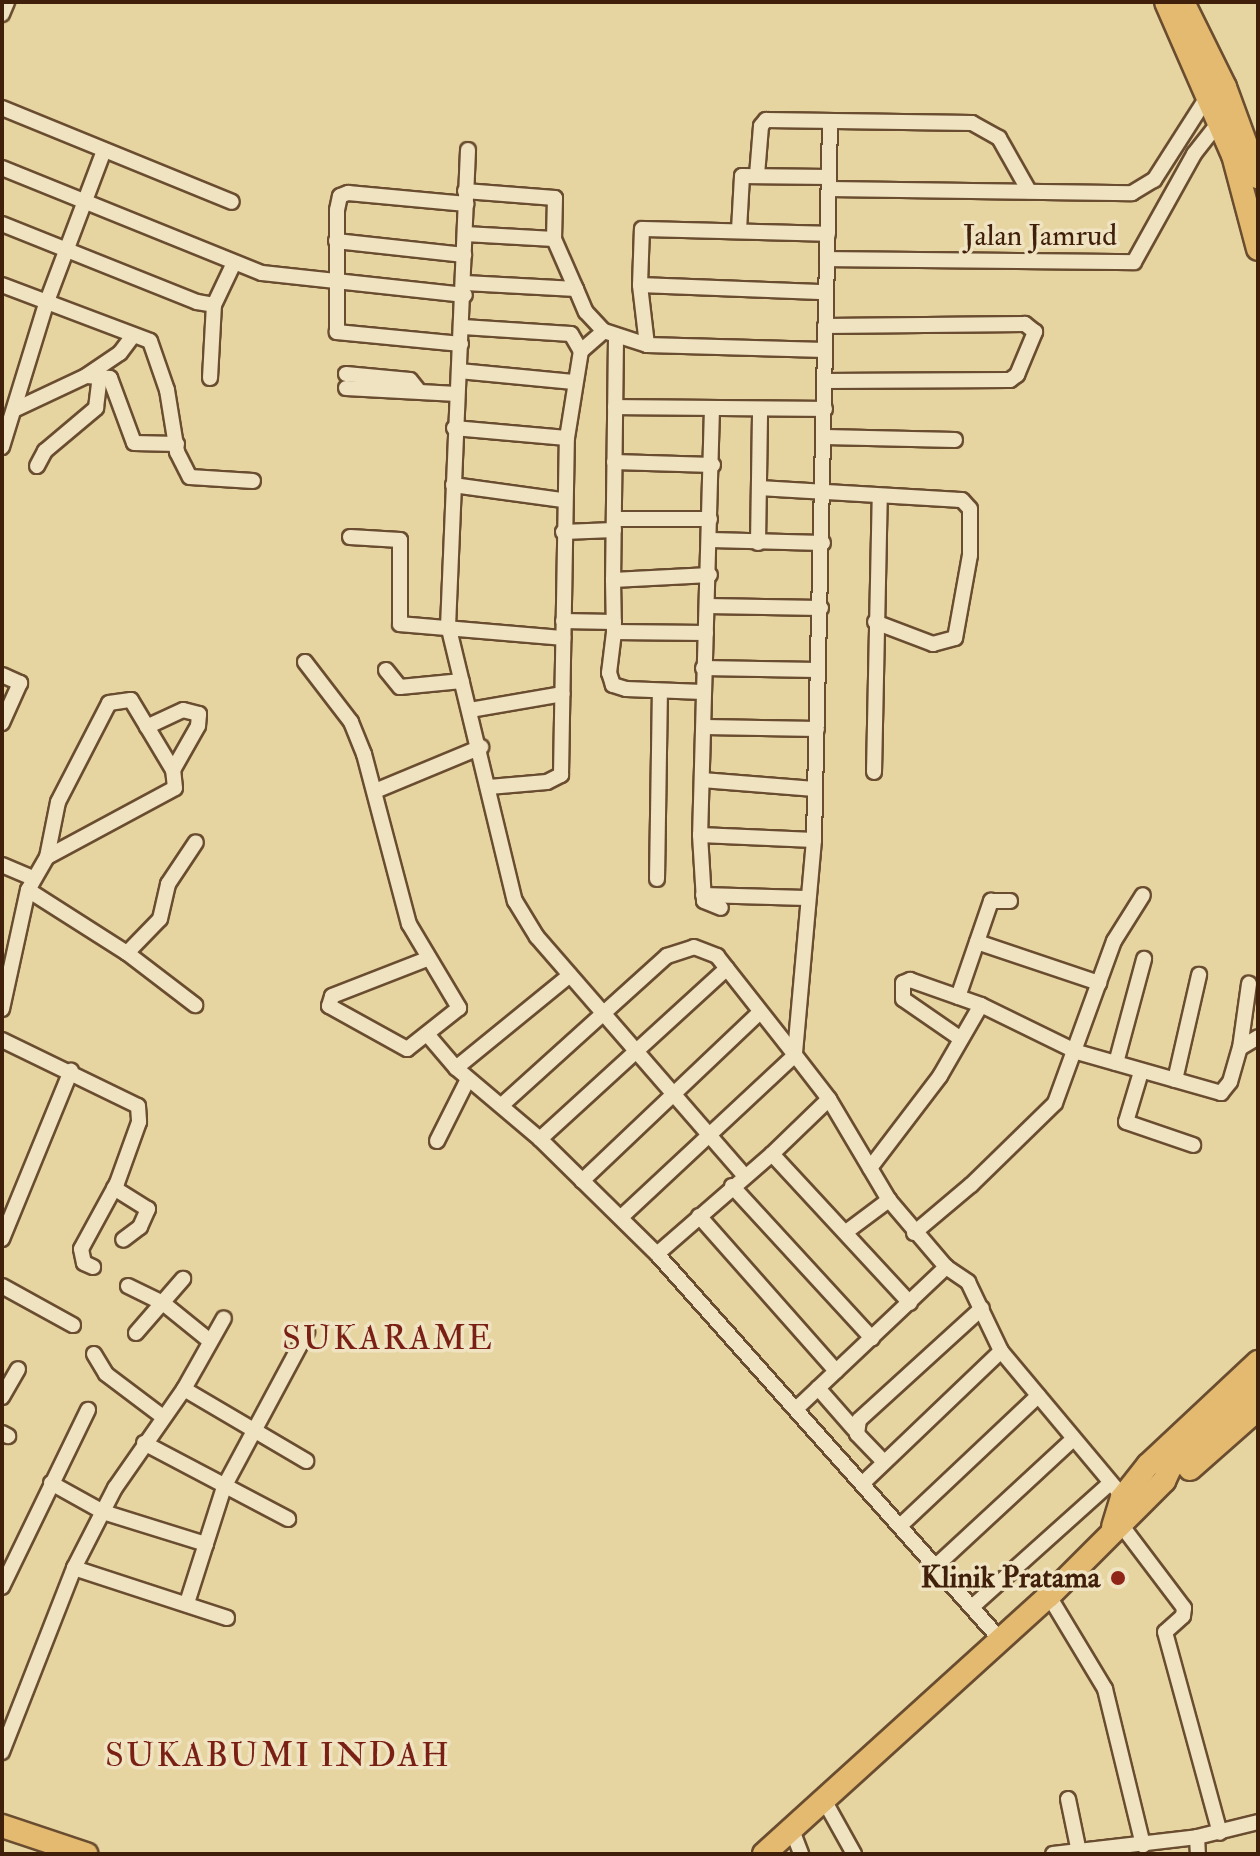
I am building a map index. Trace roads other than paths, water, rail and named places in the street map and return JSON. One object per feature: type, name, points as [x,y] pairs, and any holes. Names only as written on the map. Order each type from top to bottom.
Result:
[{"type":"main road","points":[[1166,2],[1220,121],[1258,249]]},
{"type":"main road","points":[[1183,2],[1225,87],[1258,177]]},
{"type":"main road","points":[[1118,1513],[1148,1465],[1258,1362]]},
{"type":"main road","points":[[1118,1513],[1252,1399]]},
{"type":"main road","points":[[764,1854],[999,1638],[1049,1596],[1118,1513],[1158,1473],[1170,1468],[1252,1399]]},
{"type":"main road","points":[[2,1826],[86,1854]]},
{"type":"street","points":[[2,14],[7,2]]},
{"type":"street","points":[[739,230],[740,180],[757,175],[829,183],[1117,194],[1146,188],[1209,93]]},
{"type":"street","points":[[2,108],[103,153],[232,202]]},
{"type":"street","points":[[757,175],[763,121],[972,123],[999,138],[1029,191]]},
{"type":"street","name":"Jalan Jamrud","points":[[827,259],[1134,262],[1194,154],[1220,121]]},
{"type":"street","points":[[621,1217],[795,1055],[806,898],[814,840],[825,492],[824,381],[830,123]]},
{"type":"street","points":[[468,150],[465,289],[454,428],[448,625],[481,747],[519,912],[672,1095],[744,1175]]},
{"type":"street","points":[[2,447],[46,304],[103,153]]},
{"type":"street","points":[[2,168],[233,265],[338,283],[465,289],[576,289]]},
{"type":"street","points":[[461,344],[340,334],[336,241],[338,199],[344,194],[551,196],[558,211],[554,239],[586,312],[610,335],[647,345],[825,350]]},
{"type":"street","points":[[2,224],[66,252],[214,305]]},
{"type":"street","points":[[647,345],[640,285],[642,229],[828,234]]},
{"type":"street","points":[[465,234],[554,239]]},
{"type":"street","points":[[336,241],[464,255]]},
{"type":"street","points":[[210,378],[214,305],[233,265]]},
{"type":"street","points":[[2,285],[153,346],[181,463],[192,479],[253,481]]},
{"type":"street","points":[[640,285],[826,292]]},
{"type":"street","points":[[574,336],[586,312]]},
{"type":"street","points":[[824,381],[1010,380],[1017,375],[1035,332],[1025,324],[825,326]]},
{"type":"street","points":[[463,327],[574,336]]},
{"type":"street","points":[[581,351],[610,335]]},
{"type":"street","points":[[610,335],[615,407],[614,627],[609,673],[613,685],[703,692]]},
{"type":"street","points":[[489,787],[547,782],[561,775],[563,500],[573,382],[581,351],[574,336]]},
{"type":"street","points":[[16,409],[99,377],[132,337]]},
{"type":"street","points":[[96,408],[99,377],[120,353]]},
{"type":"street","points":[[459,371],[573,382]]},
{"type":"street","points":[[99,377],[116,399],[134,443],[177,444]]},
{"type":"street","points":[[346,381],[410,380],[418,390],[457,394]]},
{"type":"street","points":[[37,466],[45,451],[96,408],[116,399]]},
{"type":"street","points":[[615,407],[825,409]]},
{"type":"street","points":[[712,408],[711,540],[703,668],[705,727],[700,835],[703,895],[709,905],[721,908]]},
{"type":"street","points":[[758,543],[760,410]]},
{"type":"street","points":[[454,428],[567,438]]},
{"type":"street","points":[[825,437],[955,440]]},
{"type":"street","points":[[614,462],[713,465]]},
{"type":"street","points":[[453,485],[563,500]]},
{"type":"street","points":[[759,488],[962,500],[970,509],[970,555],[955,638],[933,644],[875,622]]},
{"type":"street","points":[[874,772],[880,496]]},
{"type":"street","points":[[563,532],[614,524],[710,519]]},
{"type":"street","points":[[350,537],[400,540],[398,622],[563,638]]},
{"type":"street","points":[[711,540],[823,543]]},
{"type":"street","points":[[613,580],[710,575]]},
{"type":"street","points":[[707,606],[821,608]]},
{"type":"street","points":[[563,621],[706,633]]},
{"type":"street","points":[[305,662],[351,722],[375,791],[403,908],[427,959],[459,1008],[415,1047],[401,1048],[328,1003],[332,996],[427,959]]},
{"type":"street","points":[[703,668],[817,670]]},
{"type":"street","points":[[386,670],[400,687],[462,681]]},
{"type":"street","points":[[2,675],[20,683],[2,723]]},
{"type":"street","points":[[657,879],[660,691]]},
{"type":"street","points":[[470,710],[563,694]]},
{"type":"street","points":[[2,1009],[30,884],[47,857],[58,802],[109,703],[131,700],[173,770],[175,788],[47,857]]},
{"type":"street","points":[[147,727],[183,710],[199,714],[198,726],[173,770]]},
{"type":"street","points":[[705,727],[817,729]]},
{"type":"street","points":[[375,791],[481,747]]},
{"type":"street","points":[[702,780],[815,789]]},
{"type":"street","points":[[700,835],[814,840]]},
{"type":"street","points":[[127,953],[160,919],[168,884],[196,842]]},
{"type":"street","points":[[2,865],[195,1005]]},
{"type":"street","points":[[703,895],[806,898]]},
{"type":"street","points":[[914,1233],[1039,1122],[1055,1103],[1077,1052],[1114,941],[1143,895]]},
{"type":"street","points":[[958,997],[991,901],[1010,901]]},
{"type":"street","points":[[977,942],[1099,983]]},
{"type":"street","points":[[503,1104],[667,956],[694,947],[708,949],[727,968],[829,1099],[889,1200],[914,1233],[946,1267],[968,1282],[1001,1351],[1072,1440],[1184,1608],[1183,1616],[1165,1632],[1220,1833]]},
{"type":"street","points":[[1116,1063],[1144,959]]},
{"type":"street","points":[[540,1139],[638,1054],[727,968]]},
{"type":"street","points":[[456,1068],[570,975]]},
{"type":"street","points":[[1175,1080],[1199,975]]},
{"type":"street","points":[[961,1039],[900,994],[903,983],[910,980],[981,1005],[1077,1052],[1221,1093],[1230,1082],[1240,1048],[1249,984]]},
{"type":"street","points":[[870,1168],[961,1039],[981,1005]]},
{"type":"street","points":[[582,1181],[759,1013]]},
{"type":"street","points":[[427,1034],[456,1068],[503,1104],[657,1254],[999,1638]]},
{"type":"street","points":[[1240,1048],[1258,1037]]},
{"type":"street","points":[[2,1040],[138,1106],[139,1122],[114,1188],[81,1249],[84,1263],[93,1267]]},
{"type":"street","points":[[2,1239],[71,1071]]},
{"type":"street","points":[[1141,1072],[1126,1122],[1193,1145]]},
{"type":"street","points":[[437,1141],[468,1079]]},
{"type":"street","points":[[657,1254],[744,1175],[772,1154],[829,1099]]},
{"type":"street","points":[[772,1154],[910,1303]]},
{"type":"street","points":[[732,1186],[872,1338]]},
{"type":"street","points":[[114,1188],[148,1209],[140,1227],[123,1240]]},
{"type":"street","points":[[846,1232],[889,1200]]},
{"type":"street","points":[[699,1216],[836,1371]]},
{"type":"street","points":[[796,1409],[946,1267]]},
{"type":"street","points":[[136,1333],[183,1279]]},
{"type":"street","points":[[2,1286],[73,1325]]},
{"type":"street","points":[[128,1286],[163,1303],[210,1341]]},
{"type":"street","points":[[854,1429],[982,1308]]},
{"type":"street","points":[[3,1744],[74,1568],[103,1512],[144,1443],[184,1389],[224,1318]]},
{"type":"street","points":[[187,1603],[224,1487],[251,1430],[307,1332]]},
{"type":"street","points":[[863,1483],[1001,1351]]},
{"type":"street","points":[[94,1354],[110,1378],[163,1417]]},
{"type":"street","points":[[2,1397],[18,1369]]},
{"type":"street","points":[[818,1388],[884,1462]]},
{"type":"street","points":[[184,1389],[306,1461]]},
{"type":"street","points":[[900,1526],[1038,1396]]},
{"type":"street","points":[[2,1587],[74,1433],[88,1410]]},
{"type":"street","points":[[936,1566],[1072,1440]]},
{"type":"street","points":[[144,1443],[288,1519]]},
{"type":"street","points":[[51,1483],[103,1512],[206,1544]]},
{"type":"street","points":[[972,1607],[1118,1513]]},
{"type":"street","points":[[74,1568],[227,1618]]},
{"type":"street","points":[[1049,1596],[1105,1689],[1143,1845]]},
{"type":"street","points":[[1068,1799],[1079,1852]]},
{"type":"street","points":[[824,1800],[854,1854]]},
{"type":"street","points":[[1053,1854],[1197,1837],[1258,1822]]},
{"type":"street","points":[[792,1830],[801,1854]]},
{"type":"street","points":[[1197,1837],[1198,1854]]},
{"type":"place","name":"Klinik Pratama","points":[[1118,1578]]},
{"type":"district","name":"SUKARAME","points":[[388,1339]]},
{"type":"district","name":"SUKABUMI INDAH","points":[[278,1756]]}]
